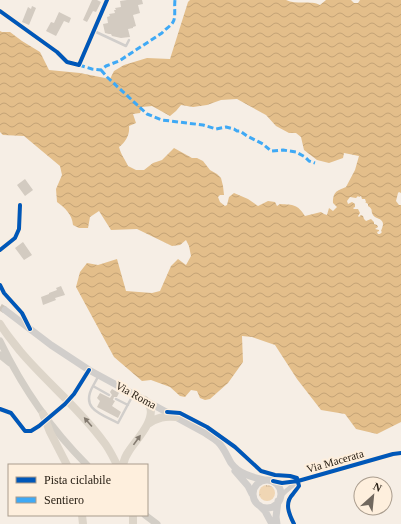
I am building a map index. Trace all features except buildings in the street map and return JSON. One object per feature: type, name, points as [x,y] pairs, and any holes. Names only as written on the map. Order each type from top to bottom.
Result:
[{"type":"highway","points":[[0,324],[31,364],[81,414],[103,441],[116,464]]},
{"type":"highway","points":[[123,464],[128,452],[148,424],[151,410],[145,400]]},
{"type":"highway","points":[[43,414],[50,432],[66,464]]},
{"type":"highway","points":[[148,424],[163,416],[176,417]]},
{"type":"main road","name":"Via Roma","points":[[5,310],[51,345],[89,370],[205,433],[217,441],[238,470],[254,478],[264,480]]},
{"type":"main road","points":[[0,341],[13,366],[43,414],[86,464]]},
{"type":"main road","points":[[0,355],[13,366]]},
{"type":"main road","points":[[232,463],[235,472],[248,486],[258,505],[265,511],[272,524]]},
{"type":"main road","points":[[254,498],[254,489],[259,482],[268,480],[277,484],[281,492],[276,517],[277,524]]},
{"type":"main road","points":[[258,505],[262,507],[271,507],[279,499]]},
{"type":"main road","points":[[146,516],[157,524]]},
{"type":"street","points":[[0,11],[57,52],[67,62],[79,65],[107,0]]},
{"type":"street","points":[[0,250],[15,238],[19,229],[20,206]]},
{"type":"street","points":[[0,285],[4,293],[22,313],[30,329]]},
{"type":"street","points":[[74,394],[89,370]]},
{"type":"street","points":[[56,412],[65,404]]},
{"type":"street","points":[[0,409],[11,413],[25,431],[31,431],[39,426]]},
{"type":"street","name":"Via Macerata","points":[[273,481],[282,483],[298,481],[401,453]]},
{"type":"street","points":[[279,499],[298,481]]},
{"type":"lane","points":[[94,31],[126,46],[129,40]]},
{"type":"lane","points":[[99,375],[90,392],[88,401],[91,407],[95,410],[118,423],[134,394]]},
{"type":"lane","points":[[93,386],[109,395]]},
{"type":"lane","points":[[116,399],[128,405]]},
{"type":"green space","points":[[264,485],[270,485],[275,490],[273,499],[270,501],[264,501],[259,496],[259,490]]},
{"type":"water","points":[[190,0],[286,0],[320,5],[326,0],[351,0],[354,3],[358,3],[360,0],[401,0],[401,193],[398,193],[396,201],[399,205],[401,205],[401,422],[377,434],[356,429],[345,414],[321,410],[297,379],[275,345],[252,337],[242,336],[243,362],[228,383],[210,399],[205,400],[200,398],[197,391],[191,390],[185,397],[180,396],[170,387],[151,380],[142,381],[114,357],[76,287],[80,272],[87,263],[98,265],[117,259],[126,291],[152,293],[160,291],[171,266],[178,259],[186,265],[191,256],[186,240],[180,245],[172,246],[137,229],[111,230],[99,211],[90,217],[88,228],[79,228],[73,225],[70,214],[57,202],[56,189],[62,175],[60,166],[24,136],[3,135],[0,132],[0,31],[10,32],[40,52],[49,70],[80,73],[110,79],[114,71],[124,65],[147,58],[170,59],[188,2]],"holes":[[[237,99],[266,115],[276,126],[289,133],[296,133],[301,137],[304,150],[317,160],[329,163],[343,158],[344,153],[359,156],[355,170],[346,187],[334,194],[333,203],[337,207],[333,211],[329,208],[327,215],[321,212],[305,216],[300,209],[295,206],[280,204],[277,206],[275,202],[268,201],[258,206],[248,199],[234,193],[229,197],[227,205],[225,206],[220,202],[218,197],[220,195],[224,195],[221,178],[210,170],[203,161],[197,158],[192,158],[174,148],[162,160],[153,163],[144,170],[136,170],[128,166],[119,147],[127,138],[129,126],[136,123],[133,114],[140,113],[142,107],[152,106],[170,116],[181,105],[193,107],[207,105],[221,100]],[[358,196],[365,199],[365,202],[371,208],[373,215],[383,222],[382,232],[380,234],[377,232],[379,230],[375,229],[378,227],[377,225],[374,224],[371,219],[366,221],[363,216],[361,215],[359,217],[358,216],[360,213],[358,209],[353,208],[355,207],[355,204],[352,202],[348,204],[347,201],[350,197],[356,198]]]},
{"type":"tunnel","points":[[0,307],[5,310]]},
{"type":"tunnel","points":[[39,426],[56,412]]},
{"type":"marked path","points":[[79,65],[101,70],[106,66],[119,61],[162,33],[174,20],[175,0]]},
{"type":"marked path","points":[[101,70],[147,114],[162,120],[203,125],[216,129],[226,127],[234,129],[263,144],[271,151],[283,150],[296,152],[309,161],[315,163]]},
{"type":"cycle path","points":[[0,11],[57,52],[67,62],[79,65],[107,0]]},
{"type":"cycle path","points":[[0,250],[15,238],[19,229],[20,205]]},
{"type":"cycle path","points":[[0,285],[4,293],[22,313],[30,329]]},
{"type":"cycle path","points":[[0,409],[11,413],[25,431],[31,431],[65,404],[74,394],[89,370]]},
{"type":"cycle path","points":[[167,412],[180,413],[207,427],[235,447],[261,471],[275,475],[297,478],[299,486],[290,497],[288,505],[288,509],[294,524]]},
{"type":"cycle path","points":[[273,481],[282,483],[298,481],[401,453]]}]
